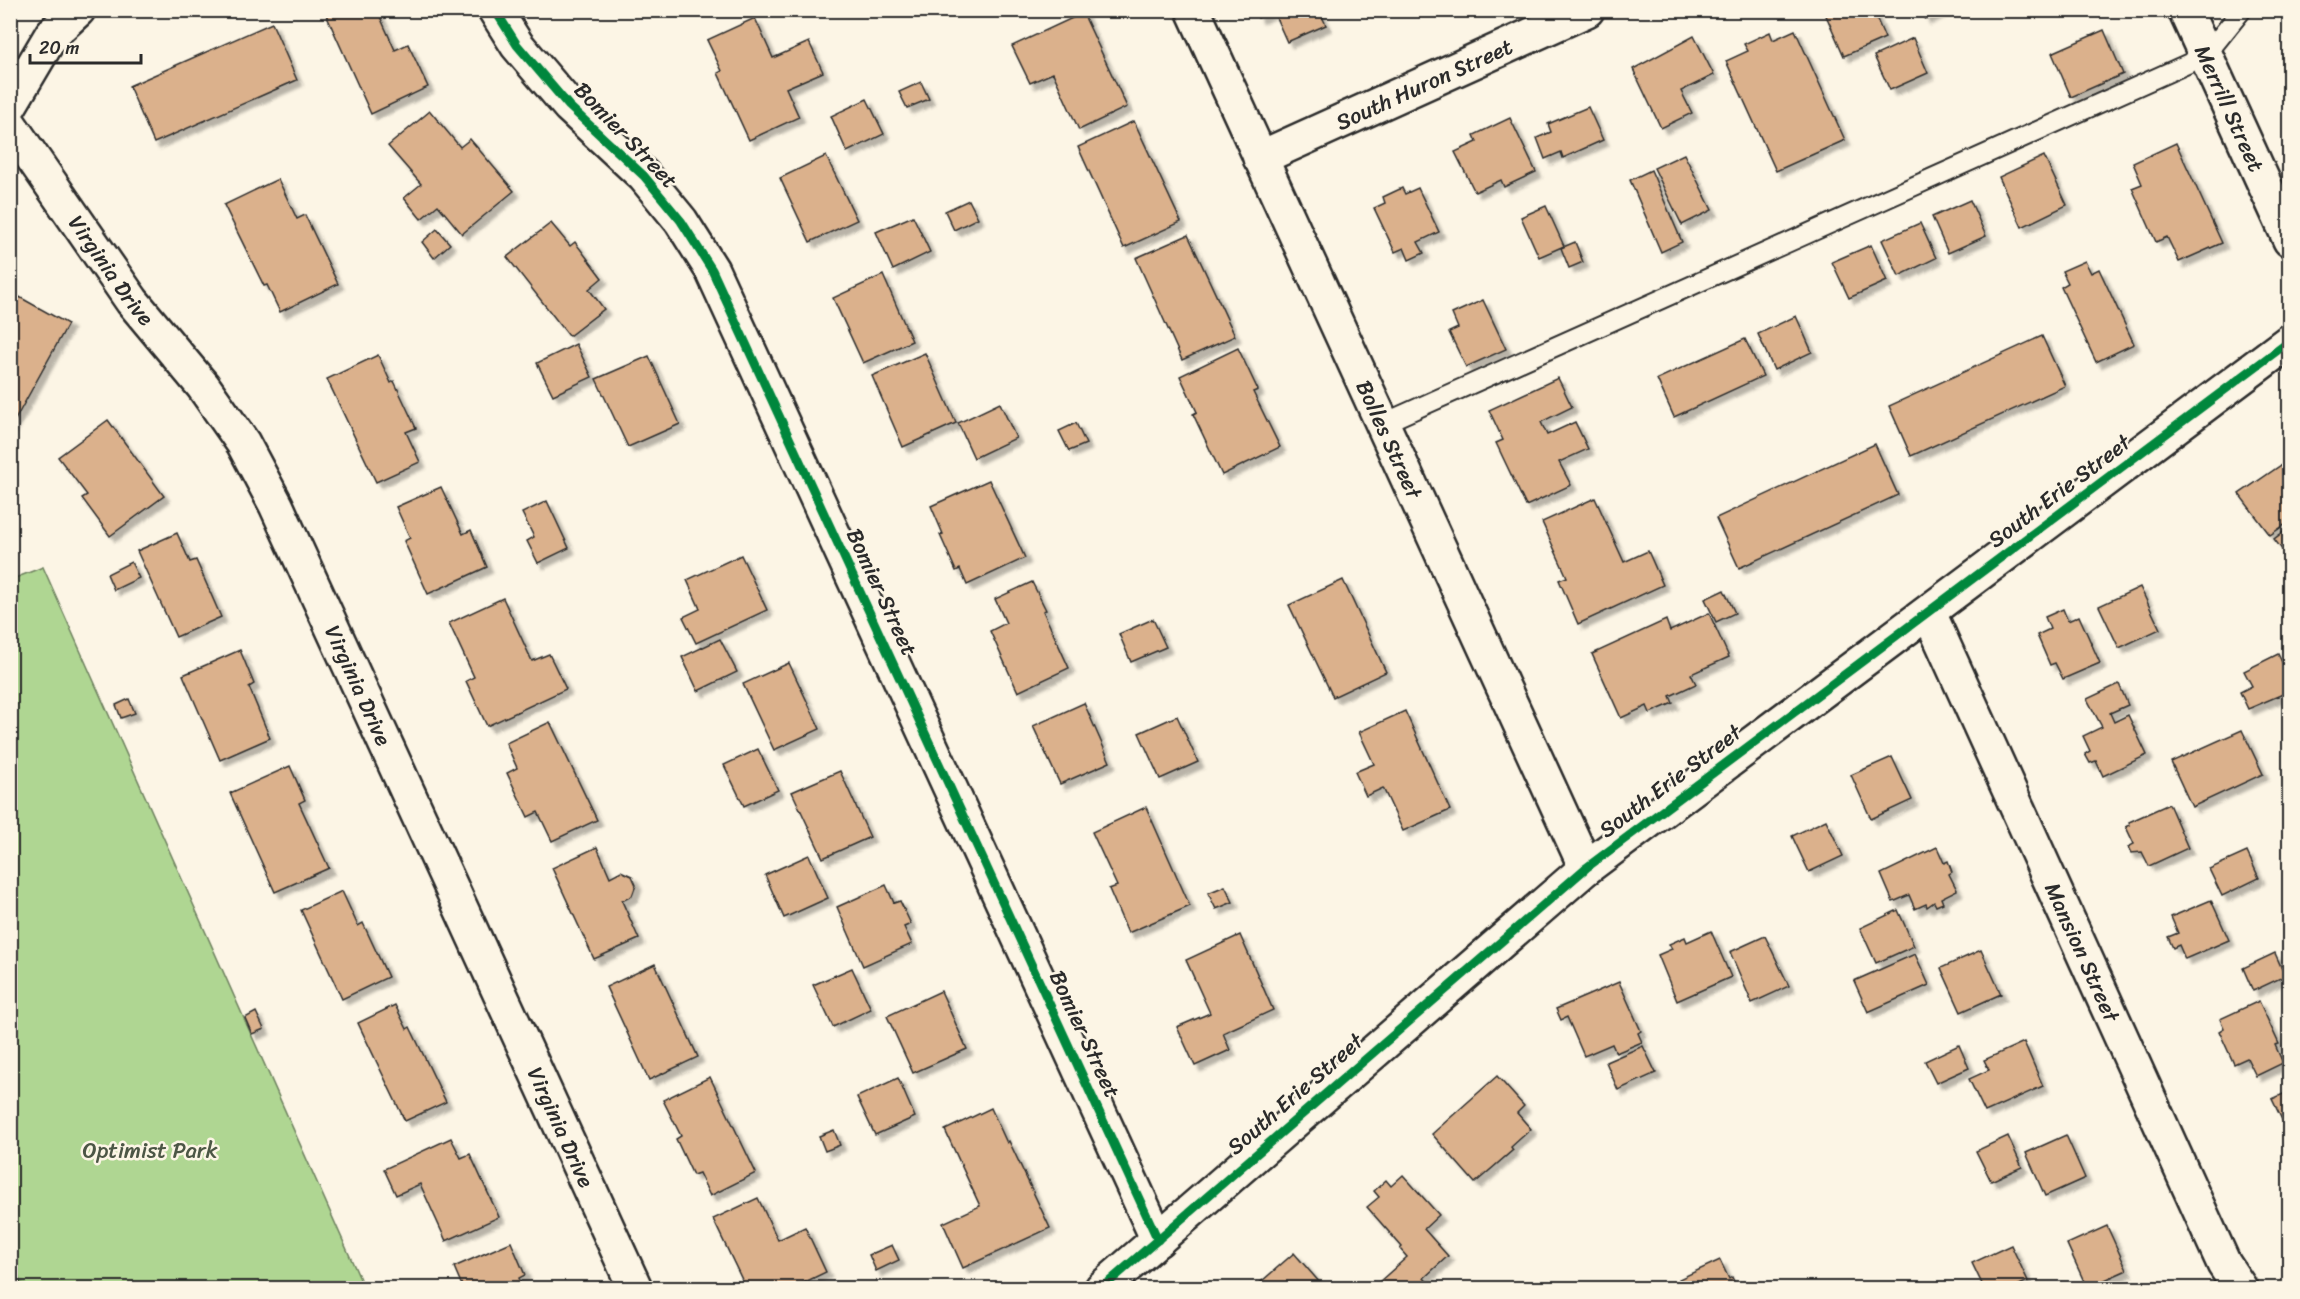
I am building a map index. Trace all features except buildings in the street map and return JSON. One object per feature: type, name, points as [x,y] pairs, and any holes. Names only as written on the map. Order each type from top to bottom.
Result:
[{"type":"street","points":[[10,105],[52,34],[78,10]]},
{"type":"street","name":"Bomier Street","points":[[495,10],[517,45],[569,106],[644,176],[681,220],[712,270],[1158,1240]]},
{"type":"street","name":"Bolles Street","points":[[1193,10],[1586,868]]},
{"type":"street","name":"South Huron Street","points":[[1260,158],[1587,10]]},
{"type":"street","name":"Merrill Street","points":[[2184,10],[2289,240]]},
{"type":"street","name":"Virginia Drive","points":[[10,124],[132,301],[203,386],[243,443],[276,505],[635,1288]]},
{"type":"street","name":"South Erie Street","points":[[1102,1288],[1586,868],[2289,341]]},
{"type":"street","name":"Mansion Street","points":[[1929,613],[2224,1264],[2240,1288]]},
{"type":"lane","points":[[1382,424],[2205,56],[2242,10]]},
{"type":"green space","name":"Optimist Park","points":[[43,567],[364,1288],[11,1288],[10,580]]},
{"type":"cycle path","points":[[495,10],[517,45],[569,106],[644,176],[681,221],[712,270],[1158,1240]]},
{"type":"cycle path","points":[[1102,1288],[1586,868],[2290,341]]}]
